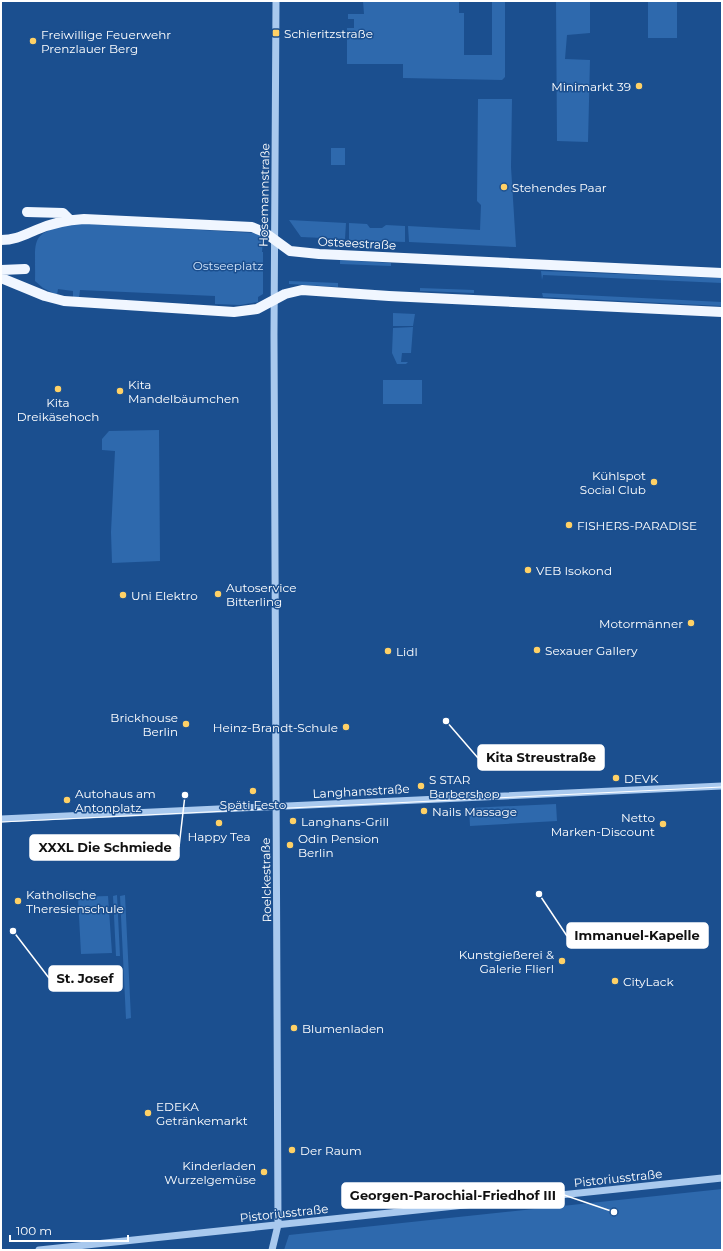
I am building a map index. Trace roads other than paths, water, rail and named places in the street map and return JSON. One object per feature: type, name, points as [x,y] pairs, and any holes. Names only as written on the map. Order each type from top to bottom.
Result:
[{"type":"main road","points":[[27,212],[63,213],[69,219]]},
{"type":"main road","name":"Ostseestraße","points":[[1,240],[18,238],[35,230],[69,219],[252,227],[264,232],[274,241],[290,251],[319,254],[722,273]]},
{"type":"main road","points":[[1,270],[25,269]]},
{"type":"main road","points":[[1,278],[45,296],[64,301],[234,312],[258,309],[285,294],[302,290],[389,296],[722,312]]},
{"type":"street","name":"Hosemannstraße","points":[[274,510],[276,1]]},
{"type":"street","name":"Roelckestraße","points":[[272,1250],[278,1225],[274,510]]},
{"type":"street","name":"Langhansstraße","points":[[1,819],[722,786]]},
{"type":"street","name":"Pistoriusstraße","points":[[39,1250],[722,1178]]},
{"type":"tram line","points":[[1,822],[722,787]]},
{"type":"place","name":"Schieritzstraße","points":[[276,33]]},
{"type":"place","name":"Freiwillige Feuerwehr Prenzlauer Berg","points":[[33,41]]},
{"type":"place","name":"Minimarkt 39","points":[[639,86]]},
{"type":"place","name":"Stehendes Paar","points":[[504,187]]},
{"type":"place","name":"Kita Dreikäsehoch","points":[[58,389]]},
{"type":"place","name":"Kita Mandelbäumchen","points":[[120,391]]},
{"type":"place","name":"Kühlspot Social Club","points":[[654,482]]},
{"type":"place","name":"FISHERS-PARADISE","points":[[569,525]]},
{"type":"place","name":"VEB Isokond","points":[[528,570]]},
{"type":"place","name":"Autoservice Bitterling","points":[[218,594]]},
{"type":"place","name":"Uni Elektro","points":[[123,595]]},
{"type":"place","name":"Motormänner","points":[[691,623]]},
{"type":"place","name":"Sexauer Gallery","points":[[537,650]]},
{"type":"place","name":"Lidl","points":[[388,651]]},
{"type":"place","name":"Kita Streustraße","points":[[446,721]]},
{"type":"place","name":"Brickhouse Berlin","points":[[186,724]]},
{"type":"place","name":"Heinz-Brandt-Schule","points":[[346,727]]},
{"type":"place","name":"DEVK","points":[[616,778]]},
{"type":"place","name":"S STAR Barbershop","points":[[421,786]]},
{"type":"place","name":"Späti Festo","points":[[253,791]]},
{"type":"place","name":"XXXL Die Schmiede","points":[[185,795]]},
{"type":"place","name":"Autohaus am Antonplatz","points":[[67,800]]},
{"type":"place","name":"Nails Massage","points":[[424,811]]},
{"type":"place","name":"Langhans-Grill","points":[[293,821]]},
{"type":"place","name":"Happy Tea","points":[[219,823]]},
{"type":"place","name":"Netto Marken-Discount","points":[[663,824]]},
{"type":"place","name":"Odin Pension Berlin","points":[[290,845]]},
{"type":"place","name":"Immanuel-Kapelle","points":[[539,894]]},
{"type":"place","name":"Katholische Theresienschule","points":[[18,901]]},
{"type":"place","name":"St. Josef","points":[[13,931]]},
{"type":"place","name":"Kunstgießerei & Galerie Flierl","points":[[562,961]]},
{"type":"place","name":"CityLack","points":[[615,981]]},
{"type":"place","name":"Blumenladen","points":[[294,1028]]},
{"type":"place","name":"EDEKA Getränkemarkt","points":[[148,1113]]},
{"type":"place","name":"Der Raum","points":[[292,1150]]},
{"type":"place","name":"Kinderladen Wurzelgemüse","points":[[264,1172]]},
{"type":"place","name":"Georgen-Parochial-Friedhof III","points":[[614,1212]]},
{"type":"park label","name":"Ostseeplatz","points":[[228,265]]}]
